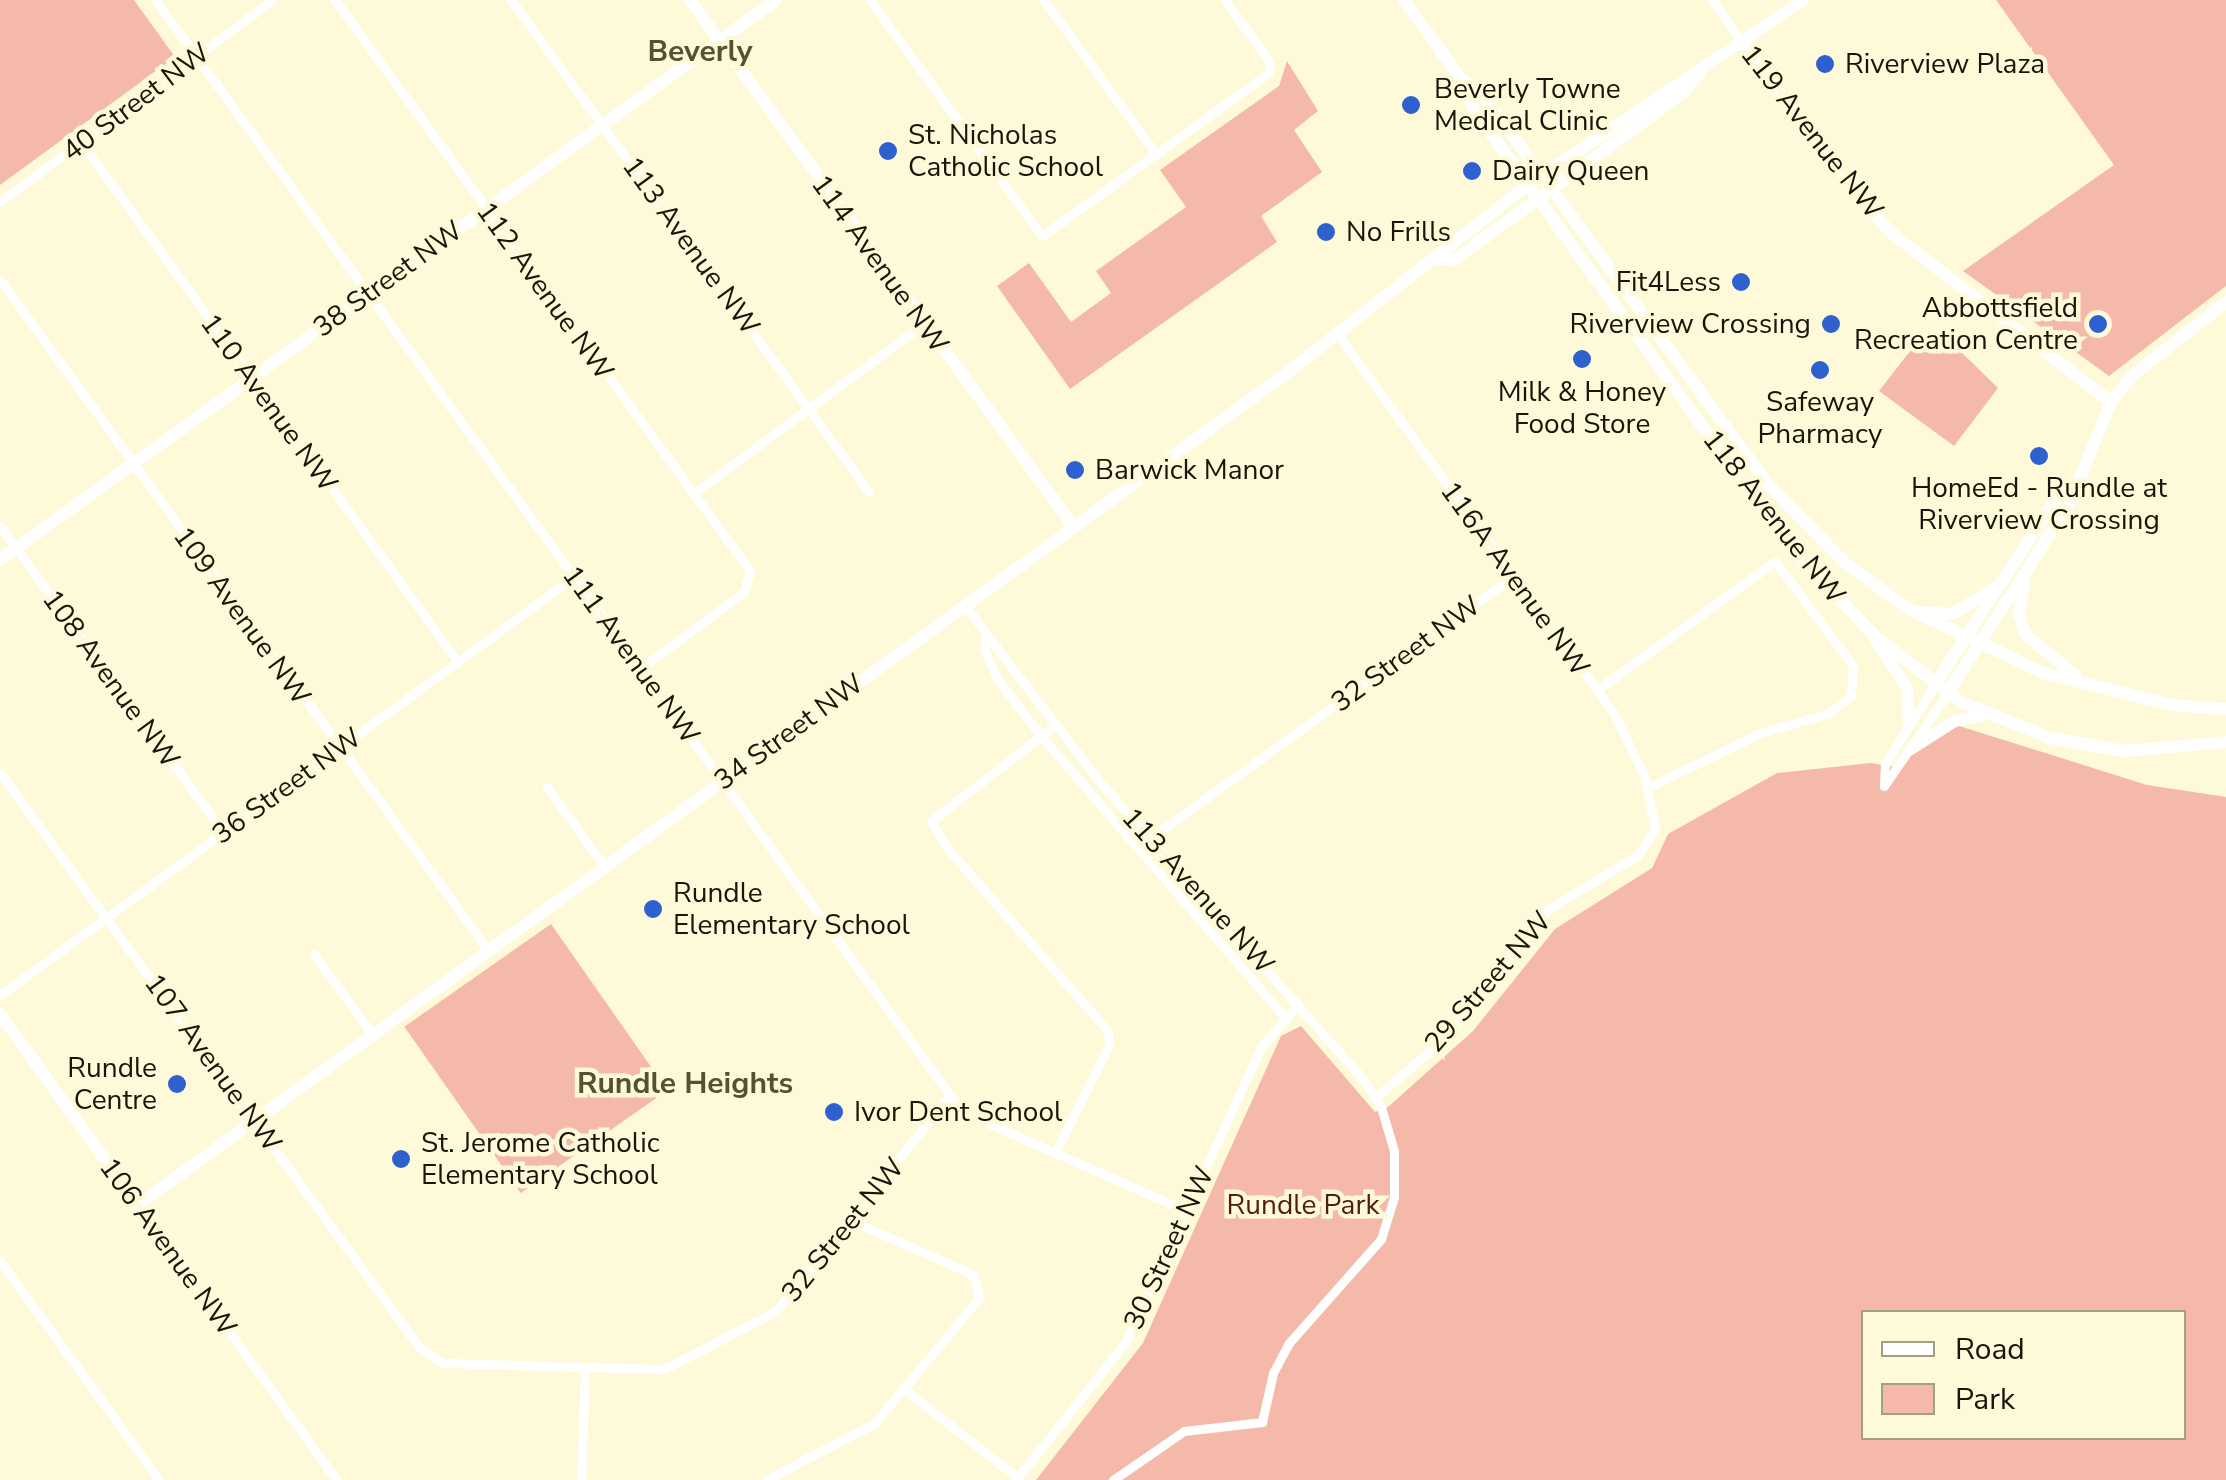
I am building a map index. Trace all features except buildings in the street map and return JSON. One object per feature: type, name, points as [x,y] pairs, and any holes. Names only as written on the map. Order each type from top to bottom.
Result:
[{"type":"street","name":"111 Avenue NW","points":[[155,0],[950,1095],[974,1117],[1187,1211]]},
{"type":"street","name":"40 Street NW","points":[[0,202],[272,0]]},
{"type":"street","name":"112 Avenue NW","points":[[335,0],[750,572],[751,583],[640,669]]},
{"type":"street","name":"113 Avenue NW","points":[[512,0],[869,492]]},
{"type":"street","name":"114 Avenue NW","points":[[690,0],[1073,526]]},
{"type":"street","name":"38 Street NW","points":[[0,560],[776,0]]},
{"type":"street","points":[[870,0],[1042,236],[1272,68],[1225,0]]},
{"type":"street","points":[[1044,0],[1155,152]]},
{"type":"street","name":"118 Avenue NW","points":[[1404,0],[1462,80],[1477,86],[1765,481],[1844,562],[1907,608],[1978,646],[2090,685],[2170,705],[2226,709]]},
{"type":"street","name":"119 Avenue NW","points":[[1712,0],[1813,141],[1890,232],[2111,402]]},
{"type":"street","name":"34 Street NW","points":[[138,1204],[1338,334],[1438,259],[1444,247],[1528,186],[1676,82],[1700,72],[1803,0]]},
{"type":"street","name":"34 Street NW","points":[[1438,259],[1454,260],[1684,93],[1700,72]]},
{"type":"street","name":"118 Avenue NW","points":[[1462,80],[1462,93],[1788,544],[1876,637],[1934,686],[1987,715],[2050,738],[2124,752],[2226,742]]},
{"type":"street","name":"110 Avenue NW","points":[[81,142],[458,662]]},
{"type":"street","name":"109 Avenue NW","points":[[0,280],[488,950]]},
{"type":"street","points":[[2071,490],[2056,499],[1910,722],[1884,764],[1884,786],[2070,503],[2071,490],[2111,402],[2132,375],[2226,302]]},
{"type":"street","points":[[694,493],[923,324]]},
{"type":"street","name":"116A Avenue NW","points":[[1338,334],[1597,690],[1630,743],[1647,788],[1653,840]]},
{"type":"street","name":"108 Avenue NW","points":[[0,526],[224,832]]},
{"type":"street","points":[[1597,690],[1775,561],[1853,666],[1851,696],[1828,713],[1760,733],[1647,788]]},
{"type":"street","points":[[2026,572],[2019,615],[2026,635],[2090,685]]},
{"type":"street","name":"32 Street NW","points":[[1152,837],[1514,576]]},
{"type":"street","name":"36 Street NW","points":[[0,995],[574,578]]},
{"type":"street","points":[[1907,608],[1953,614],[2001,584]]},
{"type":"street","name":"113 Avenue NW","points":[[965,605],[1054,726],[1376,1098]]},
{"type":"street","name":"113 Avenue NW","points":[[986,634],[984,649],[998,680],[1040,736],[1282,1014]]},
{"type":"street","points":[[1876,637],[1906,688],[1910,722]]},
{"type":"street","points":[[1911,749],[1954,720],[1987,715]]},
{"type":"street","points":[[1054,726],[930,821],[948,849],[1108,1030],[1109,1045],[1054,1153]]},
{"type":"street","name":"107 Avenue NW","points":[[0,773],[426,1354]]},
{"type":"street","points":[[547,787],[604,866]]},
{"type":"street","name":"29 Street NW","points":[[1376,1098],[1446,1036],[1547,910],[1653,840]]},
{"type":"street","points":[[314,954],[372,1034]]},
{"type":"street","points":[[1282,1014],[1298,1004]]},
{"type":"street","name":"106 Avenue NW","points":[[0,1014],[336,1480]]},
{"type":"street","name":"30 Street NW","points":[[1017,1479],[1125,1343],[1282,1014]]},
{"type":"street","name":"32 Street NW","points":[[426,1354],[452,1365],[664,1369],[774,1312],[852,1221],[950,1095]]},
{"type":"street","points":[[1113,1480],[1184,1432],[1262,1422],[1273,1373],[1289,1343],[1368,1262],[1386,1227],[1395,1166],[1376,1098]]},
{"type":"street","points":[[766,1480],[875,1423],[974,1308],[977,1286],[964,1270],[852,1221]]},
{"type":"street","points":[[1,1266],[159,1480]]},
{"type":"street","points":[[581,1480],[585,1370]]},
{"type":"street","points":[[905,1390],[1017,1479]]},
{"type":"green space","points":[[0,0],[134,0],[175,57],[0,185]]},
{"type":"green space","points":[[1996,0],[2226,0],[2226,286],[2109,376],[1963,271],[2114,165]]},
{"type":"green space","points":[[1287,61],[1318,111],[1294,130],[1322,172],[1261,216],[1277,242],[1070,389],[997,286],[1029,263],[1071,322],[1111,293],[1096,271],[1186,207],[1160,170],[1279,86]]},
{"type":"green space","points":[[1924,333],[1951,354],[1957,348],[1998,388],[1954,446],[1879,391]]},
{"type":"green space","name":"Rundle Park","points":[[1956,725],[2147,785],[2226,797],[2226,1480],[1036,1480],[1143,1343],[1281,1036],[1301,1026],[1375,1112],[1388,1107],[1473,1031],[1555,929],[1652,868],[1668,834],[1777,773],[1871,763],[1894,767]]},
{"type":"green space","points":[[551,924],[667,1090],[521,1193],[404,1027]]},
{"type":"place","name":"Riverview Plaza","points":[[1825,64]]},
{"type":"place","name":"Beverly Towne Medical Clinic","points":[[1411,105]]},
{"type":"place","name":"St. Nicholas Catholic School","points":[[888,151]]},
{"type":"place","name":"Dairy Queen","points":[[1472,171]]},
{"type":"place","name":"No Frills","points":[[1326,232]]},
{"type":"place","name":"Fit4Less","points":[[1741,282]]},
{"type":"place","name":"Riverview Crossing","points":[[1831,324]]},
{"type":"place","name":"Abbottsfield Recreation Centre","points":[[2098,324]]},
{"type":"place","name":"Milk & Honey Food Store","points":[[1582,359]]},
{"type":"place","name":"Safeway Pharmacy","points":[[1820,370]]},
{"type":"place","name":"HomeEd - Rundle at Riverview Crossing","points":[[2039,456]]},
{"type":"place","name":"Barwick Manor","points":[[1075,470]]},
{"type":"place","name":"Rundle Elementary School","points":[[653,909]]},
{"type":"place","name":"Rundle Centre","points":[[177,1084]]},
{"type":"place","name":"Ivor Dent School","points":[[834,1112]]},
{"type":"place","name":"St. Jerome Catholic Elementary School","points":[[401,1159]]},
{"type":"district","name":"Beverly","points":[[700,52]]},
{"type":"district","name":"Rundle Heights","points":[[685,1084]]}]
